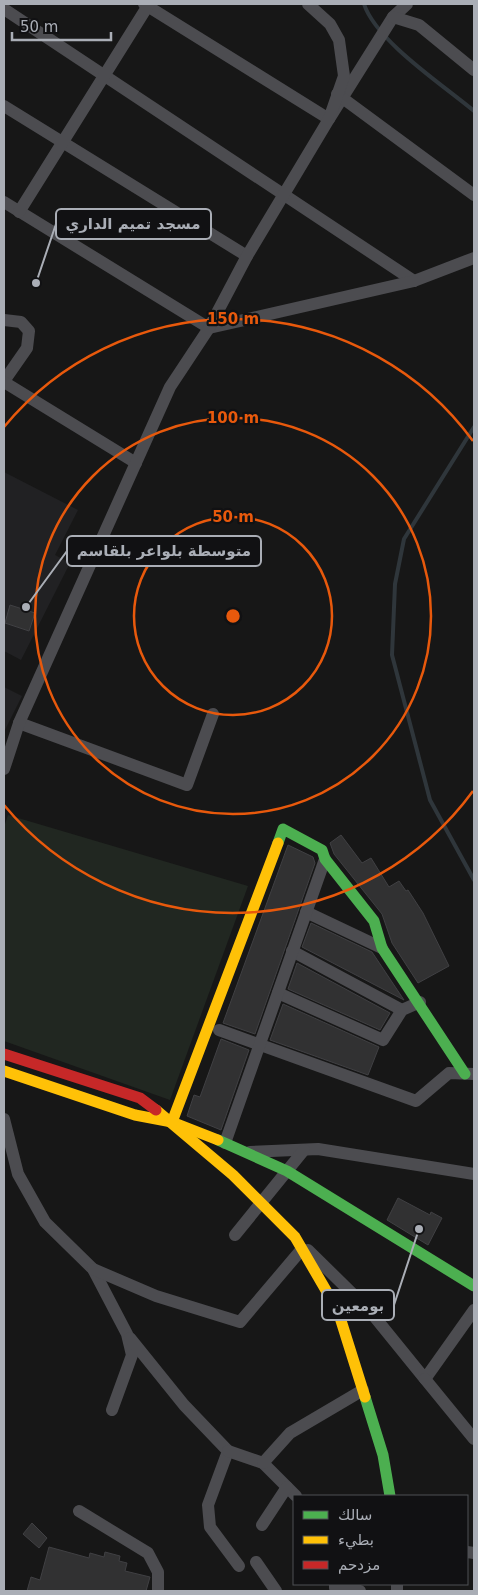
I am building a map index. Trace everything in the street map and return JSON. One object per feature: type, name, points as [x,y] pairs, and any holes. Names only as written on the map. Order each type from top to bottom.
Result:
[{"type":"street","points":[[19,212],[147,4],[329,119]]},
{"type":"street","points":[[4,769],[19,723],[170,388],[209,328],[247,256],[329,119],[339,96],[344,76],[339,40],[330,24],[308,4]]},
{"type":"street","points":[[393,17],[394,4]]},
{"type":"street","points":[[339,96],[393,17],[407,4]]},
{"type":"street","points":[[4,8],[414,281]]},
{"type":"street","points":[[393,17],[419,25],[474,70]]},
{"type":"street","points":[[339,96],[474,194]]},
{"type":"street","points":[[4,106],[247,256]]},
{"type":"street","points":[[4,202],[209,328],[414,281],[474,258]]},
{"type":"street","points":[[4,320],[21,322],[29,331],[27,348],[4,381],[136,463]]},
{"type":"street","points":[[19,723],[188,785],[213,714]]},
{"type":"street","points":[[172,1122],[282,829],[322,850],[325,859],[374,921],[382,948],[470,1074]]},
{"type":"street","points":[[225,1144],[325,859]]},
{"type":"street","points":[[306,912],[382,948]]},
{"type":"street","points":[[292,951],[402,1010]]},
{"type":"street","points":[[278,993],[383,1040],[402,1010],[420,1002]]},
{"type":"street","points":[[219,1030],[416,1101],[449,1073],[470,1074]]},
{"type":"street","points":[[4,1054],[140,1098],[172,1122],[262,1203],[298,1243],[369,1310],[474,1440]]},
{"type":"street","points":[[4,1071],[135,1115],[172,1122],[248,1152],[287,1171],[474,1286]]},
{"type":"street","points":[[4,1119],[18,1174],[45,1222],[93,1269],[127,1334],[184,1405],[228,1451],[263,1463],[295,1495]]},
{"type":"street","points":[[248,1152],[318,1149],[474,1174]]},
{"type":"street","points":[[235,1235],[304,1150]]},
{"type":"street","points":[[93,1269],[156,1296],[240,1322],[298,1243]]},
{"type":"street","points":[[298,1243],[338,1311],[383,1455],[390,1495]]},
{"type":"street","points":[[425,1379],[474,1310]]},
{"type":"street","points":[[112,1410],[132,1355],[127,1334]]},
{"type":"street","points":[[263,1463],[290,1433],[362,1390]]},
{"type":"street","points":[[228,1451],[208,1505],[210,1527],[238,1566]]},
{"type":"street","points":[[262,1525],[287,1487]]},
{"type":"street","points":[[80,1511],[148,1553],[158,1572],[158,1591]]},
{"type":"street","points":[[256,1562],[276,1591]]},
{"type":"street","points":[[335,1588],[360,1591]]},
{"type":"shaded area","points":[[4,472],[78,510],[55,555],[70,563],[21,660],[4,651]]},
{"type":"shaded area","points":[[4,687],[22,696],[4,732]]},
{"type":"shaded area","points":[[8,815],[248,886],[170,1100],[4,1041],[4,827]]},
{"type":"building","points":[[10,605],[35,613],[29,631],[5,623]]},
{"type":"building","points":[[341,835],[362,863],[371,858],[389,887],[399,881],[406,891],[408,890],[423,913],[449,966],[418,983],[392,943],[382,914],[334,854],[330,843]]},
{"type":"building","points":[[288,845],[313,857],[315,863],[255,1034],[223,1023]]},
{"type":"building","points":[[311,923],[372,952],[404,1000],[302,947]]},
{"type":"building","points":[[297,963],[390,1013],[380,1030],[288,989]]},
{"type":"building","points":[[283,1004],[379,1047],[368,1075],[270,1040]]},
{"type":"building","points":[[221,1039],[249,1050],[221,1130],[187,1116],[194,1095],[200,1097]]},
{"type":"building","points":[[398,1198],[430,1215],[431,1212],[442,1218],[428,1245],[387,1220]]},
{"type":"building","points":[[32,1523],[47,1538],[39,1548],[23,1534]]},
{"type":"building","points":[[49,1547],[89,1558],[90,1553],[104,1557],[105,1552],[120,1556],[119,1561],[127,1563],[125,1571],[150,1577],[146,1591],[27,1591],[31,1577],[40,1580]]},
{"type":"waterway","points":[[364,4],[382,33],[396,47],[474,111]]},
{"type":"waterway","points":[[474,427],[404,539],[395,584],[392,655],[430,800],[474,880]]},
{"type":"traffic: fast","points":[[278,843],[283,829],[322,850],[325,859],[374,921],[382,948],[465,1074]]},
{"type":"traffic: fast","points":[[218,1140],[287,1171],[474,1286]]},
{"type":"traffic: fast","points":[[365,1397],[383,1455],[390,1495]]},
{"type":"traffic: slow","points":[[172,1122],[278,843]]},
{"type":"traffic: slow","points":[[4,1071],[135,1115],[172,1122],[218,1140]]},
{"type":"traffic: slow","points":[[156,1110],[233,1175],[295,1237],[338,1311],[365,1397]]},
{"type":"traffic: jam","points":[[4,1054],[140,1098],[156,1110]]},
{"type":"place","name":"مسجد تميم الداري","points":[[36,283]]},
{"type":"place","name":"متوسطة بلواعر بلقاسم","points":[[26,607]]},
{"type":"place","name":"بومعين","points":[[419,1229]]}]
